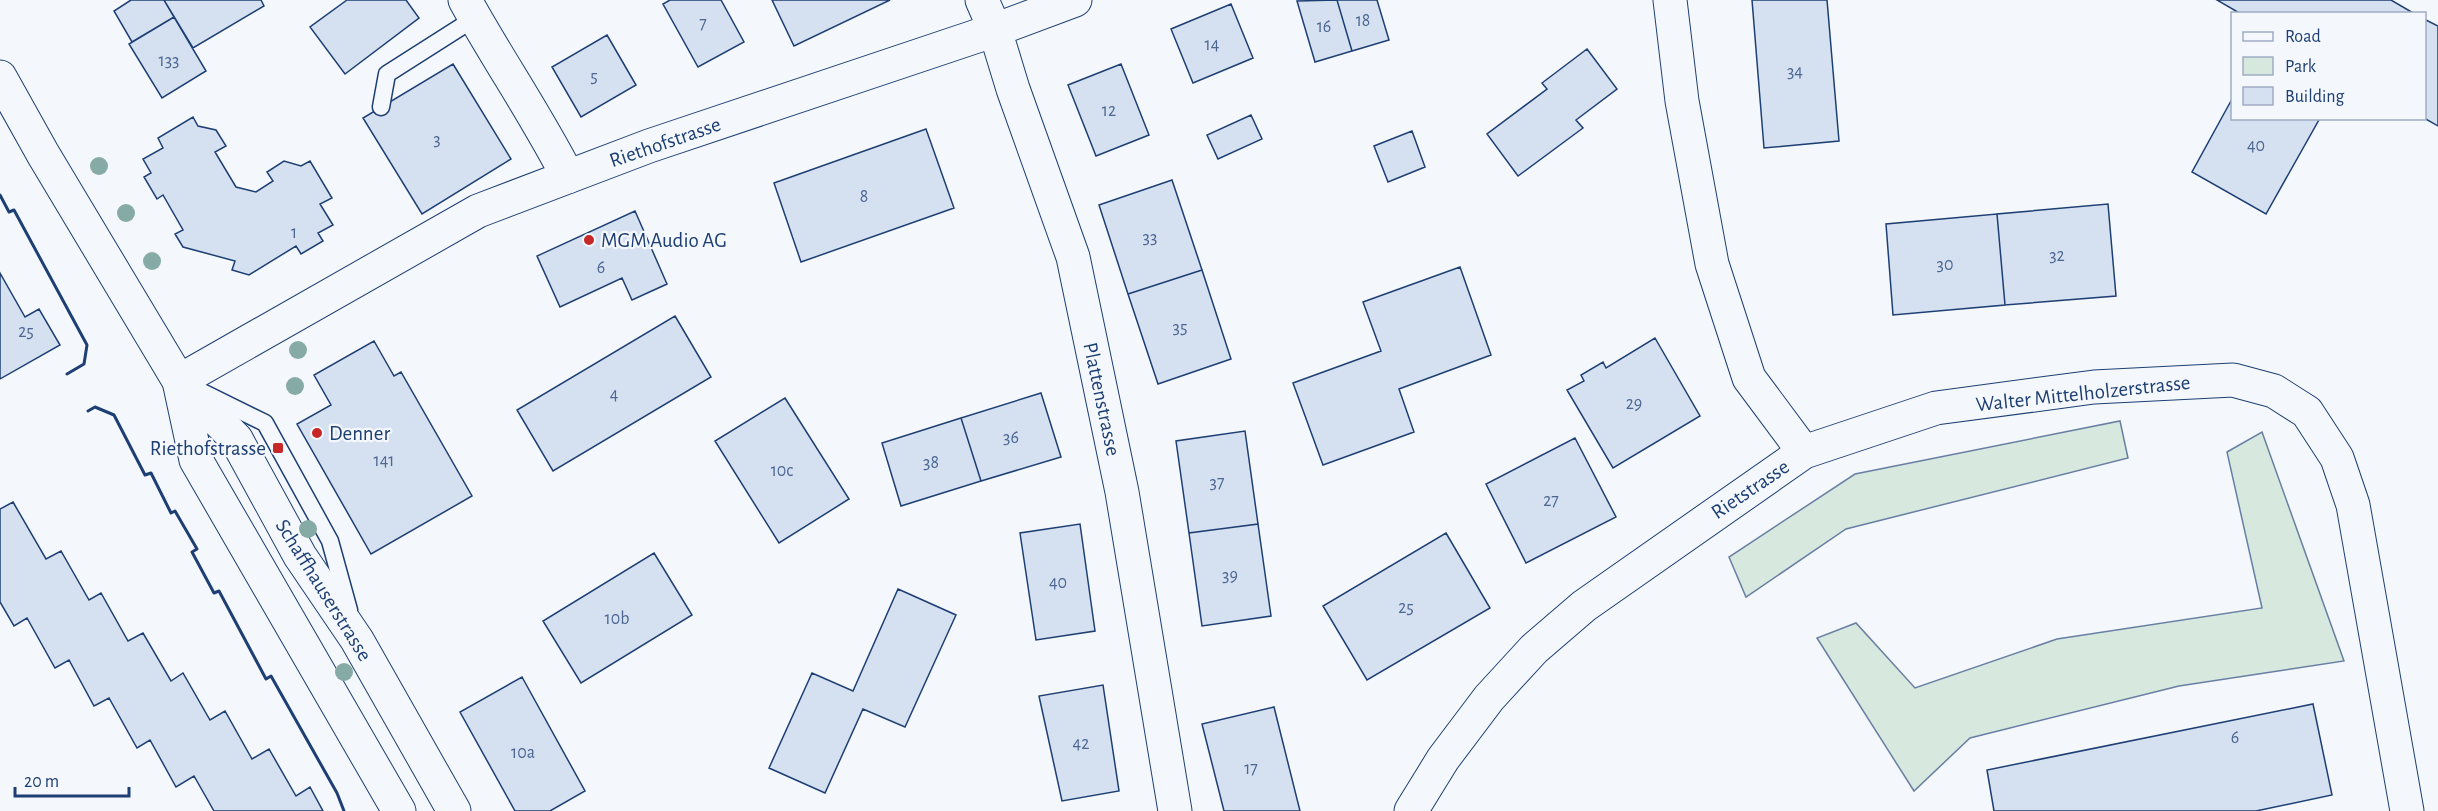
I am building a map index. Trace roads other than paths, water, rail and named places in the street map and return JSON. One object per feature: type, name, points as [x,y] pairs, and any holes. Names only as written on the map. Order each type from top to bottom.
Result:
[{"type":"street","name":"Plattenstrasse","points":[[982,0],[995,30],[1013,89],[1073,257],[1122,492],[1174,811]]},
{"type":"street","name":"Riethofstrasse","points":[[179,381],[358,281],[468,216],[649,146],[995,30],[1075,0]]},
{"type":"street","name":"Rietstrasse","points":[[1411,811],[1443,759],[1482,706],[1534,649],[1584,606],[1804,452],[1749,378],[1712,264],[1682,101],[1670,0]]},
{"type":"street","points":[[470,9],[545,133],[568,177]]},
{"type":"street","name":"Schaffhauserstrasse","points":[[0,77],[43,154],[179,381],[236,438],[300,556],[357,640],[454,811]]},
{"type":"street","name":"Walter Mittelholzerstrasse","points":[[1804,452],[1936,408],[2094,387],[2233,380],[2274,391],[2307,412],[2337,458],[2353,505],[2407,811]]},
{"type":"street","name":"Schaffhauserstrasse","points":[[179,381],[196,460],[399,811]]},
{"type":"lane","points":[[381,107],[387,74],[470,9]]},
{"type":"place","name":"MGM Audio AG","points":[[589,240]]},
{"type":"place","name":"Denner","points":[[317,433]]},
{"type":"place","name":"Riethofstrasse","points":[[278,448]]}]
